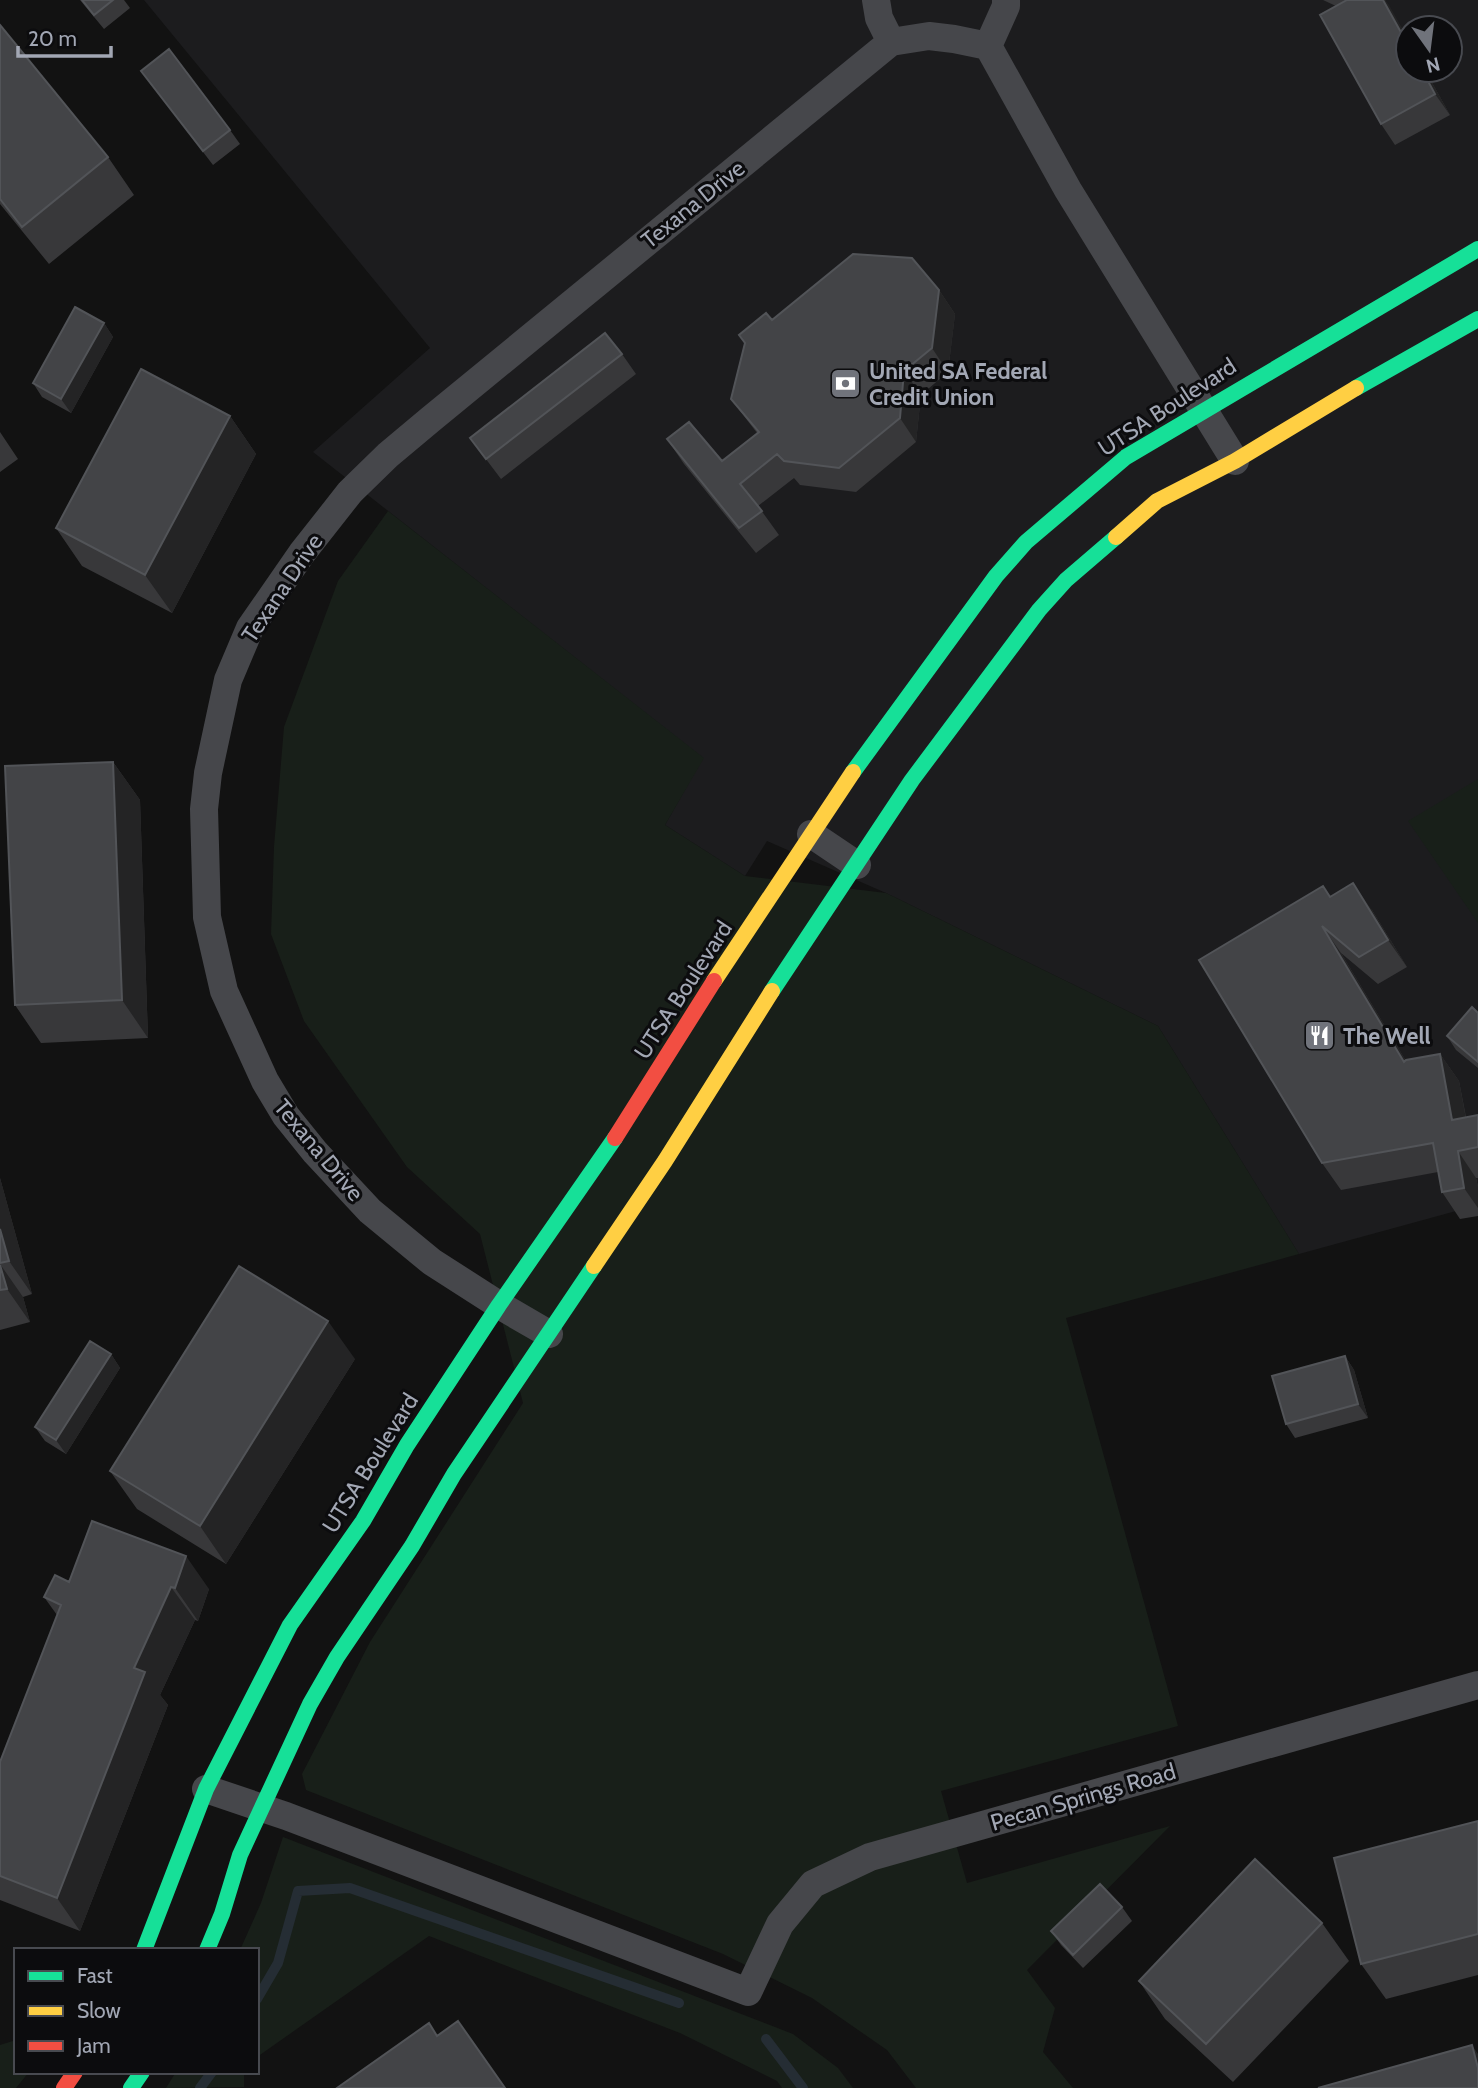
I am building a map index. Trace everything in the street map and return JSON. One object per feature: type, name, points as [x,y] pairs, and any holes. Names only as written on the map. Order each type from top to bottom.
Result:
[{"type":"main road","name":"UTSA Boulevard","points":[[145,1948],[206,1789],[290,1625],[363,1521],[407,1445],[499,1305],[620,1132],[718,976],[867,749],[996,576],[1026,541],[1126,457],[1247,383],[1478,249]]},
{"type":"main road","points":[[208,1948],[240,1854],[310,1704],[337,1657],[412,1546],[454,1474],[666,1161],[763,1005],[912,780],[1039,610],[1066,580],[1157,501],[1235,461],[1301,419],[1478,319]]},
{"type":"street","points":[[876,0],[879,18],[891,42],[929,36],[954,38],[988,46],[1068,190],[1235,461]]},
{"type":"street","points":[[988,46],[1006,6],[1006,0]]},
{"type":"street","name":"Texana Drive","points":[[549,1334],[432,1262],[370,1211],[315,1152],[286,1116],[265,1081],[224,991],[207,917],[204,809],[208,773],[228,680],[250,628],[302,553],[359,482],[431,419],[891,42]]},
{"type":"street","points":[[811,834],[857,865]]},
{"type":"street","name":"Pecan Springs Road","points":[[262,1808],[748,1992],[780,1924],[813,1884],[870,1857],[1478,1685]]},
{"type":"street","points":[[206,1789],[262,1808]]},
{"type":"shaded area","points":[[144,0],[1478,0],[1478,1205],[1299,1254],[1158,1026],[886,893],[767,841],[745,876],[665,825],[703,758],[313,452],[430,348]]},
{"type":"shaded area","points":[[388,511],[704,758],[665,825],[745,876],[886,893],[1158,1026],[1299,1254],[1066,1318],[1178,1726],[941,1791],[967,1883],[1170,1826],[1027,1970],[1055,2008],[1043,2052],[1073,2088],[916,2088],[887,2050],[812,1998],[723,1954],[306,1790],[302,1774],[370,1642],[523,1403],[480,1234],[407,1167],[304,1021],[271,934],[274,847],[284,727],[338,581]]},
{"type":"shaded area","points":[[1478,779],[1478,923],[1408,821]]},
{"type":"shaded area","points":[[283,1837],[793,2034],[838,2068],[853,2088],[782,2088],[777,2081],[680,2033],[429,1936],[259,2056],[259,1948],[241,1948],[261,1903]]},
{"type":"shaded area","points":[[14,2041],[14,2074],[27,2074],[16,2088],[0,2088],[0,2045]]},
{"type":"shaded area","points":[[175,2074],[244,2074],[244,2087],[166,2088]]},
{"type":"building","points":[[82,0],[113,0],[94,15]]},
{"type":"building","points":[[1347,0],[1383,0],[1394,20],[1394,84],[1430,84],[1435,94],[1381,124],[1320,15]]},
{"type":"building","points":[[0,25],[108,157],[22,227],[0,199]]},
{"type":"building","points":[[169,49],[230,130],[203,151],[141,71]]},
{"type":"building","name":"United SA Federal Credit Union","points":[[853,254],[912,258],[939,290],[932,348],[904,371],[900,418],[839,468],[784,461],[777,454],[740,484],[762,511],[739,528],[667,439],[689,422],[722,461],[759,432],[731,399],[745,343],[739,335],[766,313],[772,320]]},
{"type":"building","points":[[75,307],[104,323],[61,399],[33,383]]},
{"type":"building","points":[[605,333],[622,354],[486,459],[470,438]]},
{"type":"building","points":[[141,369],[230,416],[145,575],[56,528]]},
{"type":"building","points":[[113,762],[122,1000],[15,1005],[5,766]]},
{"type":"building","name":"The Well","points":[[1353,883],[1388,940],[1359,957],[1322,926],[1404,1062],[1440,1054],[1452,1120],[1478,1115],[1478,1147],[1458,1151],[1464,1188],[1442,1192],[1433,1143],[1322,1163],[1199,960],[1323,886],[1330,897]]},
{"type":"building","points":[[1472,1007],[1478,1013],[1478,1062],[1447,1036]]},
{"type":"building","points":[[0,1229],[9,1261],[0,1263]]},
{"type":"building","points":[[0,1265],[7,1289],[0,1290]]},
{"type":"building","points":[[239,1266],[328,1321],[200,1526],[110,1471]]},
{"type":"building","points":[[90,1341],[111,1354],[56,1440],[35,1427]]},
{"type":"building","points":[[1345,1356],[1358,1404],[1286,1424],[1272,1376]]},
{"type":"building","points":[[92,1521],[186,1556],[175,1588],[171,1587],[134,1668],[145,1672],[57,1898],[0,1876],[0,1762],[61,1605],[44,1597],[55,1575],[69,1582]]},
{"type":"building","points":[[1478,1821],[1478,1934],[1361,1964],[1334,1858]]},
{"type":"building","points":[[1255,1859],[1322,1923],[1206,2044],[1139,1981]]},
{"type":"building","points":[[1100,1884],[1122,1907],[1073,1955],[1051,1931]]},
{"type":"building","points":[[458,2021],[505,2088],[337,2088],[429,2023],[437,2036]]},
{"type":"building","points":[[1472,2045],[1478,2068],[1478,2088],[1318,2088]]},
{"type":"waterway","points":[[259,1996],[278,1963],[298,1891],[350,1888],[679,2003]]},
{"type":"waterway","points":[[766,2039],[803,2088]]},
{"type":"waterway","points":[[200,2088],[210,2074]]},
{"type":"traffic: fast","points":[[853,772],[996,576],[1026,542],[1126,457],[1478,249]]},
{"type":"traffic: fast","points":[[1356,388],[1478,319]]},
{"type":"traffic: fast","points":[[772,991],[912,780],[1039,610],[1066,580],[1116,537]]},
{"type":"traffic: fast","points":[[145,1948],[206,1789],[290,1625],[363,1521],[407,1445],[499,1305],[615,1138]]},
{"type":"traffic: fast","points":[[208,1948],[222,1914],[240,1855],[310,1704],[337,1657],[412,1546],[454,1474],[594,1266]]},
{"type":"traffic: fast","points":[[131,2088],[141,2074]]},
{"type":"traffic: slow","points":[[1116,537],[1157,501],[1235,461],[1356,388]]},
{"type":"traffic: slow","points":[[714,981],[853,772]]},
{"type":"traffic: slow","points":[[594,1266],[665,1161],[772,991]]},
{"type":"traffic: jam","points":[[615,1138],[714,981]]},
{"type":"traffic: jam","points":[[64,2088],[74,2074]]},
{"type":"place","name":"United SA Federal Credit Union","points":[[846,384]]},
{"type":"place","name":"The Well","points":[[1320,1036]]}]
